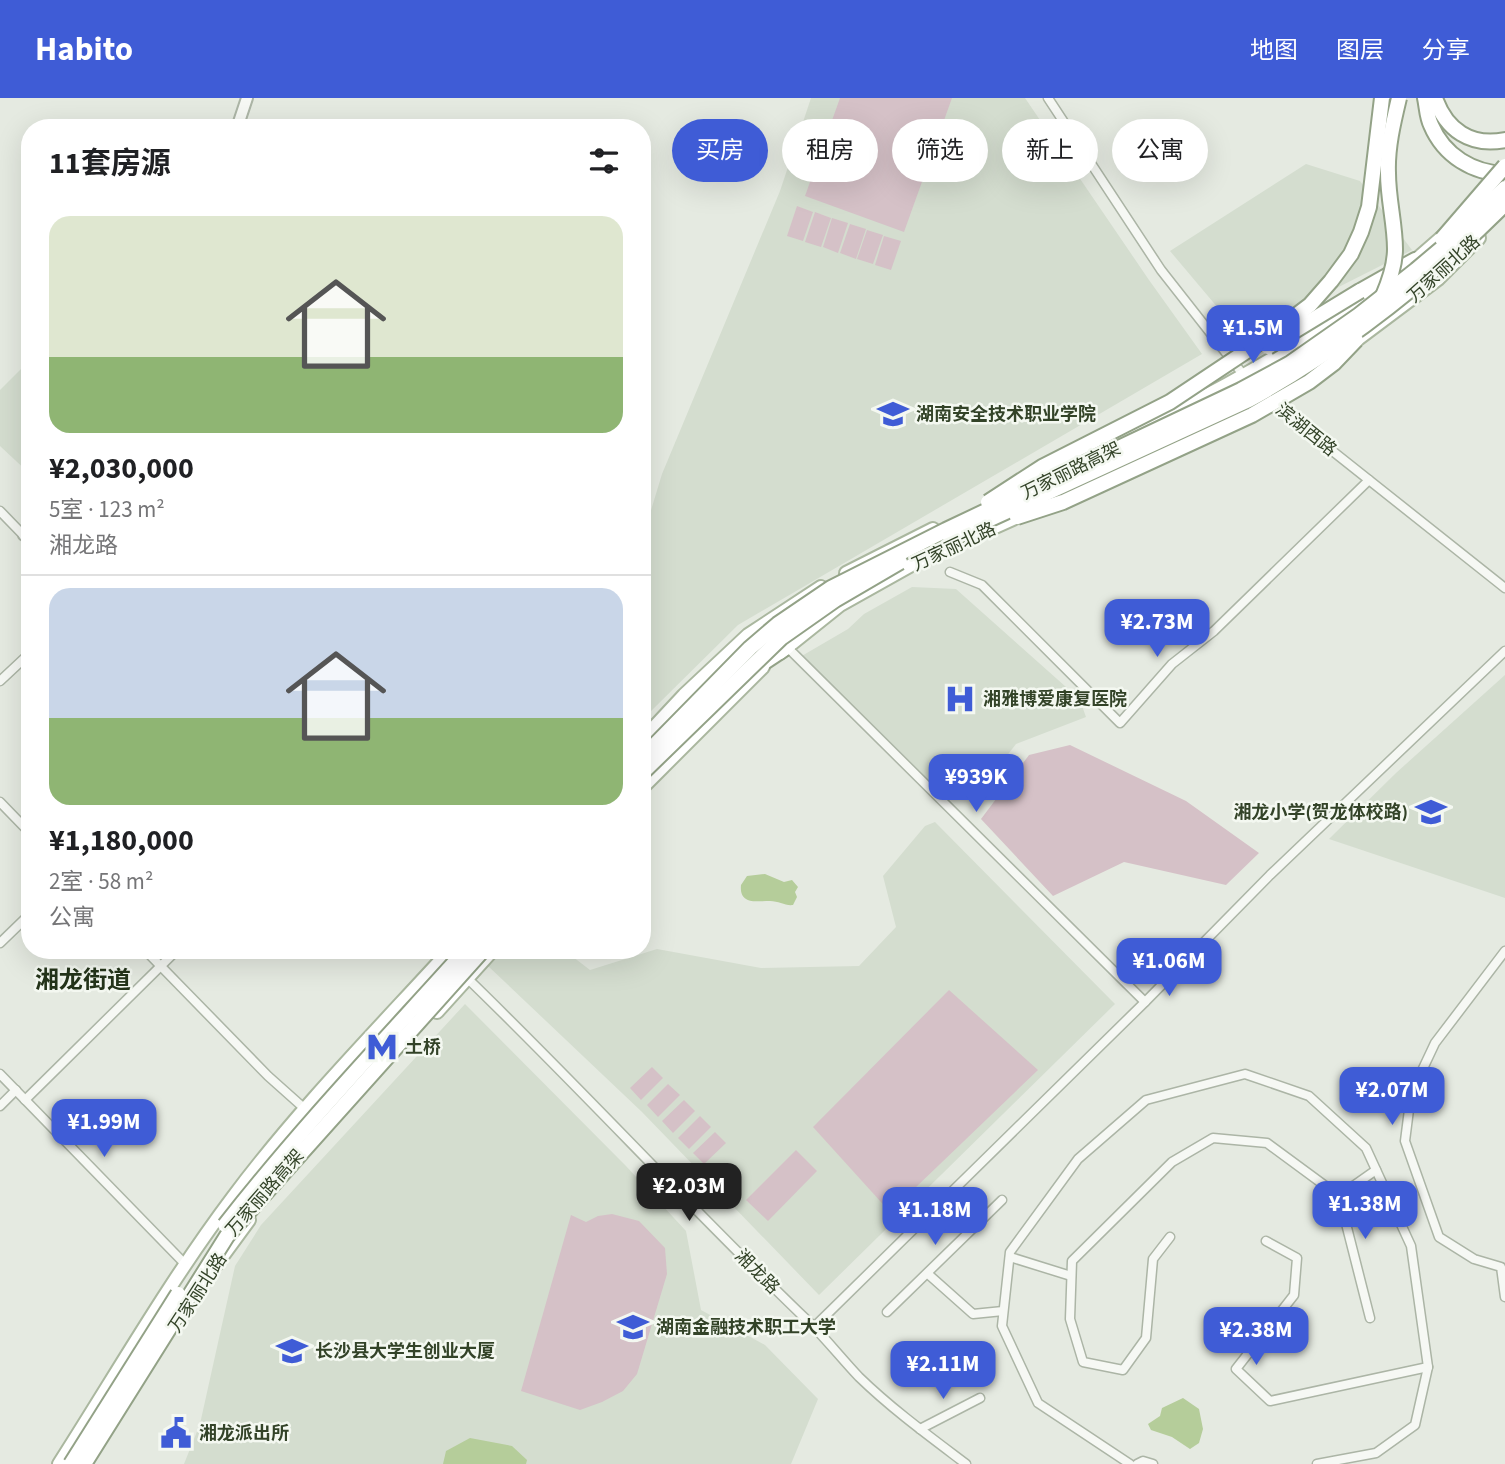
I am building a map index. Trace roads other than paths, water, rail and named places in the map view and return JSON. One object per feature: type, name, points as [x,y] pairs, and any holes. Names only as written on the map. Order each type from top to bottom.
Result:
[{"type":"highway","points":[[1170,401],[1269,336],[1310,305],[1351,254],[1369,207],[1382,98]]},
{"type":"highway","points":[[948,534],[1063,502],[1252,415],[1309,382],[1347,350],[1378,311],[1393,265],[1395,248],[1388,170],[1391,134],[1399,98]]},
{"type":"highway","points":[[1425,98],[1430,123],[1439,141],[1457,159],[1475,170],[1505,176]]},
{"type":"highway","points":[[1435,98],[1440,114],[1455,130],[1474,140],[1505,140]]},
{"type":"highway","points":[[948,534],[1042,467],[1217,378],[1360,291],[1416,265],[1505,166]]},
{"type":"highway","name":"万家丽路高架","points":[[651,764],[781,638],[835,600],[948,534],[1289,364],[1359,315],[1416,265],[1454,238],[1505,188]]},
{"type":"highway","name":"万家丽路高架","points":[[651,749],[750,648],[778,624],[831,588],[1249,400],[1292,376],[1350,337],[1413,289],[1505,204]]},
{"type":"highway","points":[[651,773],[753,669],[787,647]]},
{"type":"highway","name":"万家丽路高架","points":[[71,1464],[220,1232],[268,1170],[458,959]]},
{"type":"highway","name":"万家丽路高架","points":[[83,1464],[227,1236],[475,959]]},
{"type":"main road","name":"万家丽北路","points":[[651,730],[748,635],[831,581],[1244,376],[1357,305],[1416,265],[1505,176]]},
{"type":"main road","name":"万家丽北路","points":[[651,779],[757,671],[840,605],[915,564],[1269,401],[1389,318],[1438,279],[1505,212]]},
{"type":"main road","name":"万家丽北路","points":[[59,1464],[232,1198],[305,1109],[439,959]]},
{"type":"main road","name":"万家丽北路","points":[[92,1464],[186,1309],[250,1219],[485,959]]},
{"type":"street","points":[[240,119],[247,98]]},
{"type":"street","name":"滨湖西路","points":[[1048,98],[1161,270],[1244,376],[1269,401],[1505,588]]},
{"type":"street","points":[[950,572],[982,585],[1120,723],[1172,664],[1214,631],[1369,481]]},
{"type":"street","points":[[0,511],[21,530]]},
{"type":"street","points":[[787,647],[1145,1002]]},
{"type":"street","points":[[814,1327],[1145,1002],[1270,875],[1505,651]]},
{"type":"street","points":[[0,681],[21,661]]},
{"type":"street","points":[[0,802],[21,824]]},
{"type":"street","points":[[0,943],[21,923]]},
{"type":"street","points":[[1505,951],[1435,1043],[1411,1094],[1405,1141],[1439,1237],[1474,1259],[1501,1266],[1505,1297]]},
{"type":"street","points":[[153,959],[268,1076],[305,1109]]},
{"type":"street","points":[[25,1100],[169,959]]},
{"type":"street","name":"湘龙路","points":[[451,959],[860,1377],[965,1464]]},
{"type":"street","points":[[0,1074],[186,1265]]},
{"type":"street","points":[[1130,1464],[1038,1403],[1002,1326],[1010,1252],[1078,1159],[1146,1100],[1245,1074],[1308,1096],[1366,1148],[1411,1247],[1428,1367],[1415,1425],[1376,1453],[1317,1464]]},
{"type":"street","points":[[0,1106],[16,1090]]},
{"type":"street","points":[[1170,1237],[1153,1259],[1146,1338],[1124,1370],[1083,1362],[1070,1319],[1072,1261],[1172,1163],[1213,1138],[1267,1143],[1339,1196],[1370,1318]]},
{"type":"street","points":[[1339,1196],[1376,1170]]},
{"type":"street","points":[[887,1312],[1002,1200]]},
{"type":"street","points":[[1266,1241],[1297,1258],[1294,1295],[1236,1369],[1270,1401],[1428,1367]]},
{"type":"street","points":[[1010,1257],[1071,1276]]},
{"type":"street","points":[[928,1274],[973,1314],[1003,1311]]},
{"type":"street","points":[[920,1429],[980,1398]]},
{"type":"street","points":[[1137,1464],[1143,1461],[1153,1464]]},
{"type":"place","name":"湖南安全技术职业学院","points":[[893,414]]},
{"type":"place","name":"湘雅博爱康复医院","points":[[960,699]]},
{"type":"place","name":"湘龙小学(贺龙体校路)","points":[[1431,812]]},
{"type":"place","name":"土桥","points":[[382,1047]]},
{"type":"place","name":"湖南金融技术职工大学","points":[[633,1327]]},
{"type":"place","name":"长沙县大学生创业大厦","points":[[292,1351]]},
{"type":"place","name":"湘龙派出所","points":[[176,1433]]},
{"type":"district","name":"湘龙街道","points":[[83,980]]}]
